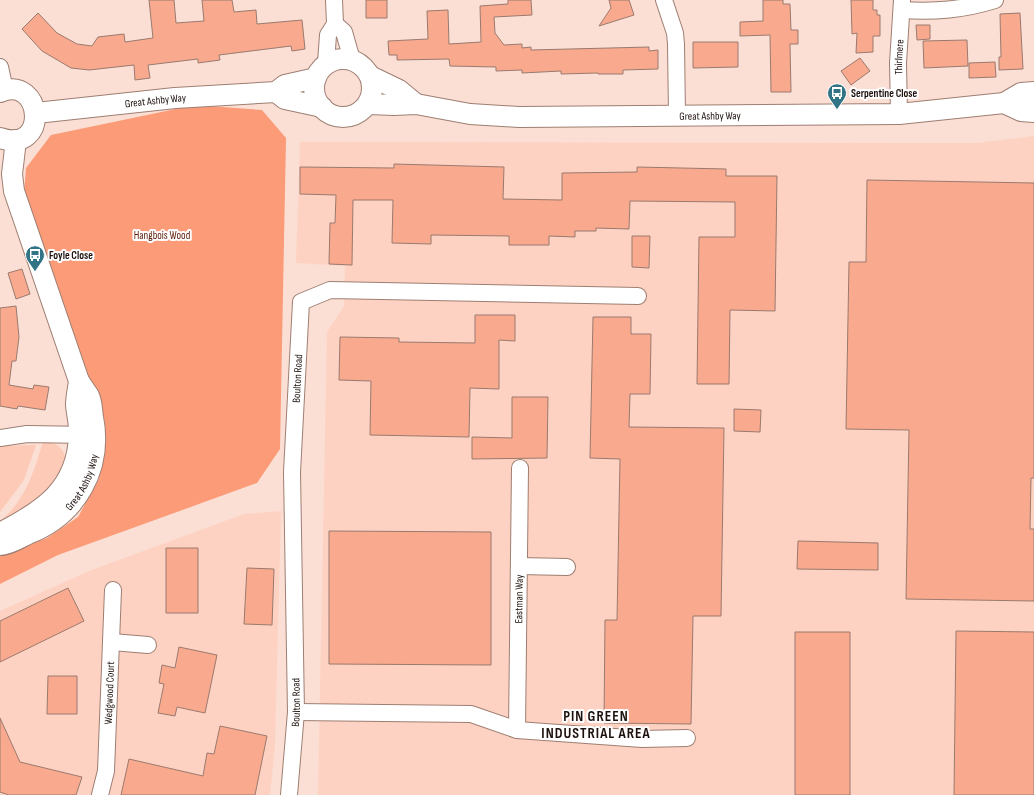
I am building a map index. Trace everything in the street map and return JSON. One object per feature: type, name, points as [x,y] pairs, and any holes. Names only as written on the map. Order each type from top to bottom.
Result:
[{"type":"street","points":[[322,107],[314,92],[321,70],[328,35],[335,24],[334,0]]},
{"type":"street","points":[[664,0],[675,33],[676,116]]},
{"type":"street","points":[[902,5],[923,12],[970,8],[995,0]]},
{"type":"street","name":"Thirlmere","points":[[899,114],[898,48],[902,5]]},
{"type":"street","points":[[335,24],[344,32],[352,60]]},
{"type":"street","points":[[276,92],[285,99],[322,107],[332,114],[346,117],[358,113],[368,104],[372,94],[373,84],[366,68],[352,60],[338,58],[321,70]]},
{"type":"street","points":[[0,67],[2,91],[19,91],[25,94],[32,101],[36,113],[32,130],[22,138],[5,140]]},
{"type":"street","name":"Great Ashby Way","points":[[36,113],[176,98],[276,92],[285,85],[321,70]]},
{"type":"street","name":"Great Ashby Way","points":[[370,76],[399,90],[416,104]]},
{"type":"street","name":"Great Ashby Way","points":[[368,104],[416,104],[470,114],[519,117],[899,114],[1004,103],[1021,93],[1034,92]]},
{"type":"street","name":"Great Ashby Way","points":[[1004,103],[1021,111],[1034,112]]},
{"type":"street","name":"Great Ashby Way","points":[[0,545],[41,529],[61,514],[71,504],[87,480],[95,450],[76,404],[79,381],[41,267],[16,199],[5,140]]},
{"type":"street","name":"Boulton Road","points":[[289,795],[296,712],[292,472],[301,302],[330,290],[638,296]]},
{"type":"street","points":[[0,438],[27,434],[88,435]]},
{"type":"street","name":"Great Ashby Way","points":[[0,533],[42,509],[56,497],[72,473],[88,435]]},
{"type":"street","name":"Eastman Way","points":[[517,730],[520,468]]},
{"type":"street","points":[[519,566],[566,567]]},
{"type":"street","name":"Wedgwood Court","points":[[100,795],[106,771],[113,590]]},
{"type":"street","points":[[112,642],[148,645]]},
{"type":"street","points":[[296,712],[471,714],[517,730],[642,739],[687,738]]},
{"type":"shaded area","points":[[1034,136],[1034,795],[318,795],[327,332],[344,306],[345,266],[296,263],[300,142],[976,143]]},
{"type":"shaded area","points":[[43,441],[51,442],[57,445],[64,454],[66,459],[65,479],[4,527],[1,520],[17,504],[23,494],[33,474]]},
{"type":"shaded area","points":[[36,445],[24,480],[0,512],[0,446]]},
{"type":"shaded area","points":[[281,511],[275,746],[270,795],[0,795],[0,611],[89,571],[244,514]]},
{"type":"green space","name":"Hangbois Wood","points":[[195,105],[262,110],[286,138],[280,449],[257,483],[58,555],[0,584],[0,556],[47,538],[78,517],[99,479],[105,422],[23,207],[26,168],[51,135]]},
{"type":"building","points":[[149,0],[174,0],[176,23],[204,21],[202,0],[232,0],[234,12],[256,10],[257,24],[302,20],[305,49],[292,51],[291,46],[219,55],[220,60],[198,63],[198,59],[148,65],[150,78],[135,80],[134,65],[89,70],[71,68],[42,51],[22,29],[38,13],[57,33],[77,44],[92,46],[98,37],[124,34],[125,42],[153,38]]},
{"type":"building","points":[[366,0],[387,0],[387,18],[366,18]]},
{"type":"building","points":[[508,0],[531,0],[532,15],[494,17],[495,33],[504,45],[522,44],[522,48],[531,47],[531,50],[649,47],[649,51],[658,50],[658,69],[623,70],[623,74],[561,74],[561,71],[522,73],[522,70],[496,71],[496,67],[450,66],[449,59],[397,60],[397,55],[389,55],[388,41],[428,39],[427,11],[448,10],[449,44],[481,42],[480,6],[508,4]]},
{"type":"building","points":[[609,0],[629,0],[634,15],[599,26],[611,8]]},
{"type":"building","points":[[763,0],[783,0],[783,4],[790,4],[791,30],[798,30],[798,44],[790,44],[791,92],[771,92],[770,35],[740,36],[740,22],[763,21]]},
{"type":"building","points":[[851,0],[873,0],[873,10],[877,10],[877,15],[880,15],[880,36],[873,36],[873,52],[856,53],[857,33],[852,34]]},
{"type":"building","points":[[1020,13],[1023,69],[999,70],[999,57],[1001,57],[1000,14]]},
{"type":"building","points":[[916,25],[930,25],[930,39],[917,40]]},
{"type":"building","points":[[967,40],[968,66],[924,68],[923,41]]},
{"type":"building","points":[[693,42],[738,42],[738,67],[693,68]]},
{"type":"building","points":[[860,58],[870,71],[851,85],[841,71]]},
{"type":"building","points":[[995,62],[996,77],[969,78],[969,63]]},
{"type":"building","points":[[394,164],[504,167],[503,199],[562,200],[562,173],[637,172],[637,167],[726,169],[726,176],[777,176],[775,311],[730,310],[729,384],[697,384],[699,237],[735,237],[735,202],[630,201],[629,229],[596,228],[596,231],[575,231],[575,237],[549,236],[549,245],[509,245],[509,236],[431,235],[431,244],[392,243],[393,200],[353,200],[352,265],[329,264],[330,223],[335,223],[336,195],[300,194],[300,167],[394,168]]},
{"type":"building","points":[[867,180],[1034,183],[1034,478],[1031,478],[1030,529],[1034,529],[1034,601],[906,599],[909,430],[846,429],[849,262],[866,262]]},
{"type":"building","points":[[632,236],[650,236],[649,268],[632,267]]},
{"type":"building","points":[[22,269],[30,294],[16,299],[8,273]]},
{"type":"building","points":[[16,306],[19,337],[16,361],[12,361],[9,385],[33,389],[34,385],[49,387],[45,410],[18,406],[17,409],[0,406],[0,308]]},
{"type":"building","points":[[475,315],[515,315],[515,341],[499,340],[499,389],[470,388],[469,437],[370,435],[371,381],[339,380],[340,337],[399,338],[399,342],[475,343]]},
{"type":"building","points":[[593,317],[631,317],[631,334],[651,334],[650,394],[630,394],[629,427],[724,428],[721,616],[693,616],[691,724],[604,723],[605,620],[617,620],[620,459],[590,458]]},
{"type":"building","points":[[512,397],[548,397],[547,458],[472,459],[472,437],[512,438]]},
{"type":"building","points":[[734,409],[761,410],[760,432],[734,431]]},
{"type":"building","points":[[329,531],[491,532],[491,665],[329,664]]},
{"type":"building","points":[[798,541],[878,543],[878,570],[797,569]]},
{"type":"building","points":[[166,548],[198,548],[198,613],[166,613]]},
{"type":"building","points":[[247,568],[274,569],[272,625],[244,624]]},
{"type":"building","points":[[68,588],[84,621],[0,662],[0,621]]},
{"type":"building","points":[[956,631],[1034,632],[1034,795],[954,795]]},
{"type":"building","points":[[795,632],[850,632],[850,795],[795,795]]},
{"type":"building","points":[[179,647],[217,655],[205,713],[177,707],[175,716],[158,713],[164,684],[159,683],[162,665],[175,668]]},
{"type":"building","points":[[48,676],[77,676],[77,714],[47,714]]},
{"type":"building","points":[[0,718],[20,762],[82,777],[76,795],[9,795],[0,792]]},
{"type":"building","points":[[220,726],[267,736],[255,795],[121,795],[129,759],[203,776],[207,753],[214,754]]},
{"type":"place","name":"Serpentine Close","points":[[837,110]]},
{"type":"place","name":"Foyle Close","points":[[35,272]]},
{"type":"district","name":"PIN GREEN INDUSTRIAL AREA","points":[[596,724]]}]
